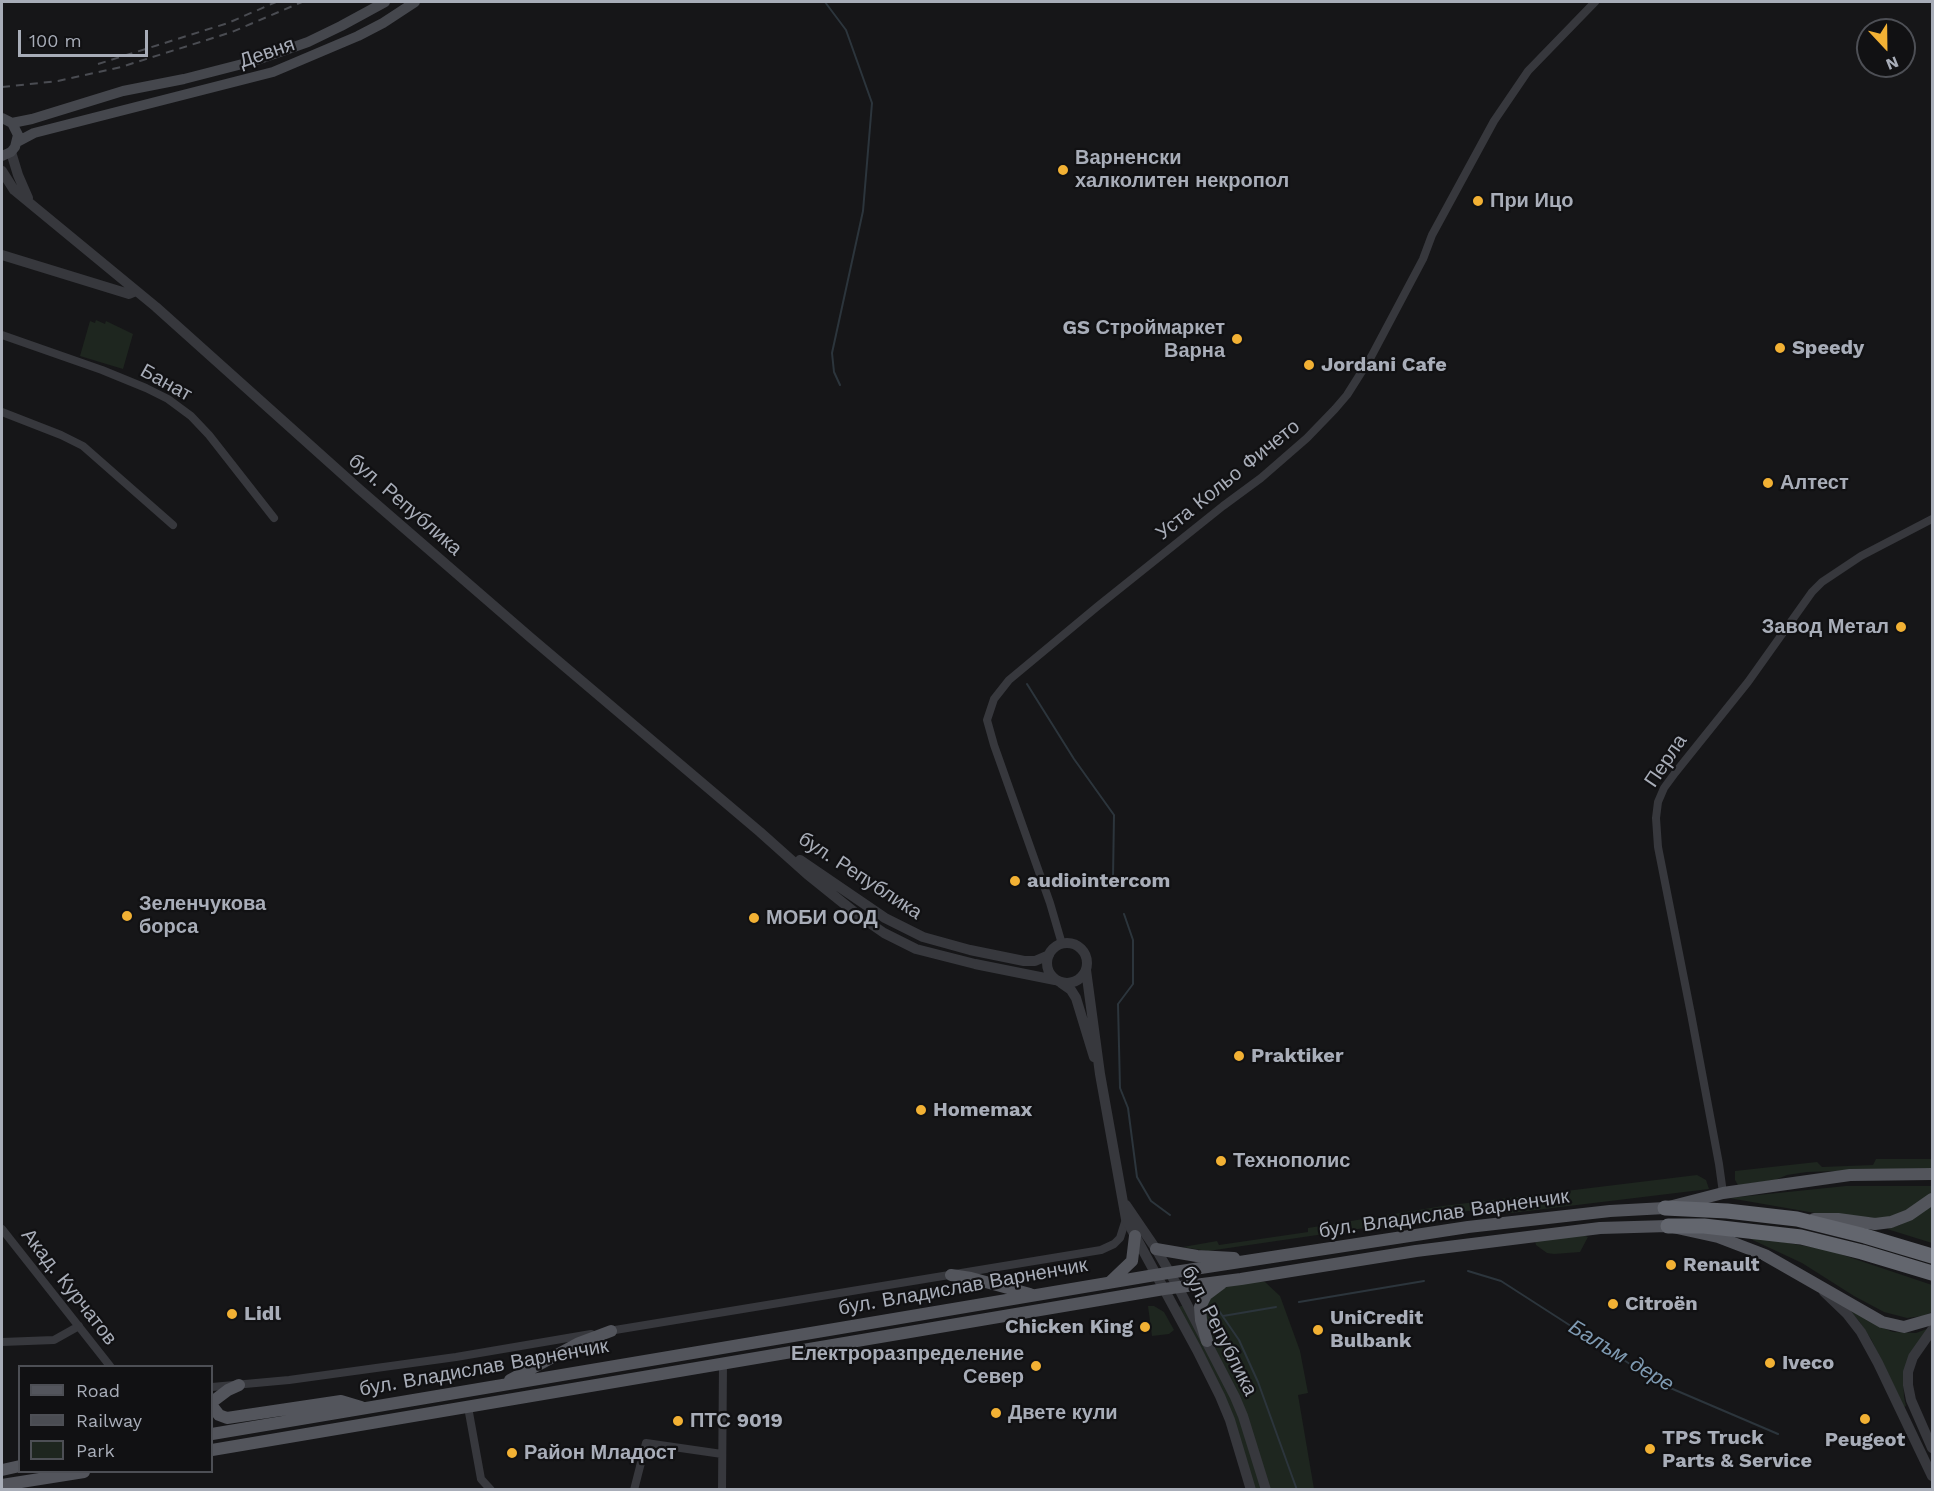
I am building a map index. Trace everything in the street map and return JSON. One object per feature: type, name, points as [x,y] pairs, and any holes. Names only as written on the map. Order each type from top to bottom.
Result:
[{"type":"highway","points":[[1665,1208],[1727,1210],[1797,1219],[1932,1256]]},
{"type":"highway","points":[[1668,1226],[1704,1226],[1801,1237],[1932,1273]]},
{"type":"main road","name":"Девня","points":[[12,123],[32,119],[109,94],[184,79],[254,61],[308,42],[385,2]]},
{"type":"main road","name":"Девня","points":[[10,150],[34,133],[273,72],[358,36],[416,2]]},
{"type":"main road","points":[[2,118],[12,123],[16,129],[10,150]]},
{"type":"main road","name":"бул. Владислав Варненчик","points":[[213,1434],[1108,1282],[1468,1227],[1610,1211],[1665,1208],[1723,1193],[1850,1175],[1932,1174]]},
{"type":"main road","points":[[1797,1219],[1838,1219],[1882,1224],[1900,1220],[1932,1199]]},
{"type":"main road","name":"бул. Владислав Варненчик","points":[[213,1450],[1164,1289],[1224,1282],[1416,1251],[1600,1228],[1668,1226],[1718,1237],[1765,1256],[1882,1322],[1895,1326],[1914,1326],[1932,1319]]},
{"type":"main road","points":[[1108,1282],[1132,1261],[1135,1236]]},
{"type":"main road","points":[[1156,1249],[1197,1256],[1262,1259]]},
{"type":"main road","points":[[951,1275],[1034,1295]]},
{"type":"main road","points":[[1207,1341],[1200,1307],[1206,1295],[1224,1282]]},
{"type":"main road","points":[[502,1385],[579,1343],[611,1331]]},
{"type":"main road","points":[[213,1403],[239,1385]]},
{"type":"main road","points":[[213,1406],[219,1415],[227,1418],[341,1401],[365,1408]]},
{"type":"main road","points":[[2,1470],[18,1466]]},
{"type":"main road","points":[[2,1485],[78,1473]]},
{"type":"street","name":"Уста Кольо Фичето","points":[[1062,944],[987,720],[994,699],[1008,680],[1223,506],[1261,478],[1307,438],[1335,409],[1347,395],[1376,348],[1423,259],[1432,235],[1494,121],[1528,71],[1594,2]]},
{"type":"street","name":"бул. Република","points":[[10,150],[29,201]]},
{"type":"street","name":"бул. Република","points":[[2,171],[14,190],[136,291],[359,489],[832,895],[884,933],[916,949],[1058,981]]},
{"type":"street","points":[[2,255],[129,294],[136,291]]},
{"type":"street","name":"Банат","points":[[2,335],[102,370],[168,399],[191,416],[209,435],[274,518]]},
{"type":"street","points":[[2,412],[83,446],[173,525]]},
{"type":"street","name":"Перла","points":[[1723,1193],[1658,847],[1656,818],[1658,802],[1664,788],[1675,773],[1748,682],[1812,592],[1822,582],[1861,556],[1932,519]]},
{"type":"street","name":"бул. Република","points":[[760,832],[885,918],[912,932],[970,951],[1024,961],[1035,961],[1049,955]]},
{"type":"street","name":"бул. Република","points":[[1100,1074],[1076,998],[1071,990],[1048,971],[1049,955],[1056,946],[1062,944],[1074,945],[1084,952],[1087,964],[1100,1074],[1126,1219],[1197,1350],[1223,1404],[1251,1490]]},
{"type":"street","points":[[1058,981],[1076,981],[1086,970]]},
{"type":"street","name":"бул. Република","points":[[1122,1197],[1156,1249],[1207,1341],[1243,1416],[1266,1490]]},
{"type":"street","points":[[213,1387],[289,1380],[456,1357],[1101,1250],[1114,1244],[1120,1238],[1126,1219]]},
{"type":"street","name":"Акад. Курчатов","points":[[2,1229],[109,1365]]},
{"type":"street","points":[[1811,1280],[1847,1314],[1861,1332],[1932,1476]]},
{"type":"street","points":[[2,1342],[54,1340],[79,1326]]},
{"type":"street","points":[[1932,1330],[1913,1357],[1908,1372],[1908,1385],[1911,1400],[1932,1448]]},
{"type":"street","points":[[722,1490],[723,1364]]},
{"type":"street","points":[[468,1407],[481,1479],[491,1490]]},
{"type":"street","points":[[634,1490],[646,1443],[722,1454]]},
{"type":"green space","points":[[96,320],[105,324],[106,321],[133,334],[123,369],[80,356],[90,321],[95,323]]},
{"type":"green space","points":[[1876,1159],[1932,1159],[1932,1168],[1807,1172],[1787,1175],[1775,1180],[1738,1185],[1735,1180],[1735,1171],[1817,1162],[1822,1167],[1873,1165]]},
{"type":"green space","points":[[1697,1175],[1706,1180],[1709,1189],[1511,1213],[1468,1211],[1431,1220],[1208,1251],[1183,1247],[1217,1241],[1219,1245],[1308,1232],[1308,1228],[1443,1206]]},
{"type":"green space","points":[[1846,1186],[1932,1186],[1932,1193],[1896,1217],[1885,1219],[1815,1213],[1729,1198]]},
{"type":"green space","points":[[1932,1204],[1932,1243],[1887,1229],[1900,1225]]},
{"type":"green space","points":[[1583,1235],[1588,1237],[1580,1252],[1547,1253],[1536,1245],[1535,1241]]},
{"type":"green space","points":[[1742,1235],[1828,1250],[1932,1285],[1932,1312],[1907,1318],[1884,1312],[1802,1263]]},
{"type":"green space","points":[[1241,1279],[1265,1282],[1280,1296],[1300,1351],[1308,1393],[1298,1395],[1314,1489],[1250,1489],[1230,1420],[1174,1309],[1186,1304],[1205,1338],[1206,1295]]},
{"type":"green space","points":[[1840,1301],[1893,1332],[1916,1333],[1932,1327],[1903,1373],[1906,1406],[1904,1407],[1871,1339],[1859,1321]]},
{"type":"green space","points":[[1148,1306],[1154,1306],[1164,1312],[1174,1330],[1169,1334],[1152,1336]]},
{"type":"waterway","points":[[825,2],[846,30],[872,103],[863,211],[832,353],[834,372],[840,385]]},
{"type":"waterway","points":[[1027,684],[1074,759],[1114,815],[1113,878]]},
{"type":"waterway","points":[[1124,914],[1133,940],[1133,984],[1118,1004],[1120,1088],[1128,1108],[1137,1177],[1151,1201],[1170,1215]]},
{"type":"waterway","name":"Балъм дере","points":[[1468,1271],[1501,1281],[1661,1384],[1778,1434]]},
{"type":"waterway","name":"Балъм дере","points":[[1299,1302],[1424,1281]]},
{"type":"waterway","points":[[1215,1305],[1239,1340],[1258,1382],[1297,1490]]},
{"type":"waterway","name":"Балъм дере","points":[[1223,1316],[1276,1307]]},
{"type":"railway","points":[[98,64],[228,23],[276,2]]},
{"type":"railway","points":[[2,87],[58,81],[121,67],[232,32],[302,2]]},
{"type":"place","name":"Варненски халколитен некропол","points":[[1063,170]]},
{"type":"place","name":"При Ицо","points":[[1478,201]]},
{"type":"place","name":"GS Строймаркет Варна","points":[[1237,339]]},
{"type":"place","name":"Speedy","points":[[1780,348]]},
{"type":"place","name":"Jordani Cafe","points":[[1309,365]]},
{"type":"place","name":"Алтест","points":[[1768,483]]},
{"type":"place","name":"Завод Метал","points":[[1901,627]]},
{"type":"place","name":"audiointercom","points":[[1015,881]]},
{"type":"place","name":"Зеленчукова борса","points":[[127,916]]},
{"type":"place","name":"МОБИ ООД","points":[[754,918]]},
{"type":"place","name":"Praktiker","points":[[1239,1056]]},
{"type":"place","name":"Homemax","points":[[921,1110]]},
{"type":"place","name":"Технополис","points":[[1221,1161]]},
{"type":"place","name":"Renault","points":[[1671,1265]]},
{"type":"place","name":"Citroën","points":[[1613,1304]]},
{"type":"place","name":"Lidl","points":[[232,1314]]},
{"type":"place","name":"Chicken King","points":[[1145,1327]]},
{"type":"place","name":"UniCredit Bulbank","points":[[1318,1330]]},
{"type":"place","name":"Iveco","points":[[1770,1363]]},
{"type":"place","name":"Електроразпределение Север","points":[[1036,1366]]},
{"type":"place","name":"Двете кули","points":[[996,1413]]},
{"type":"place","name":"Peugeot","points":[[1865,1419]]},
{"type":"place","name":"ПТС 9019","points":[[678,1421]]},
{"type":"place","name":"TPS Truck Parts & Service","points":[[1650,1449]]},
{"type":"place","name":"Район Младост","points":[[512,1453]]}]
